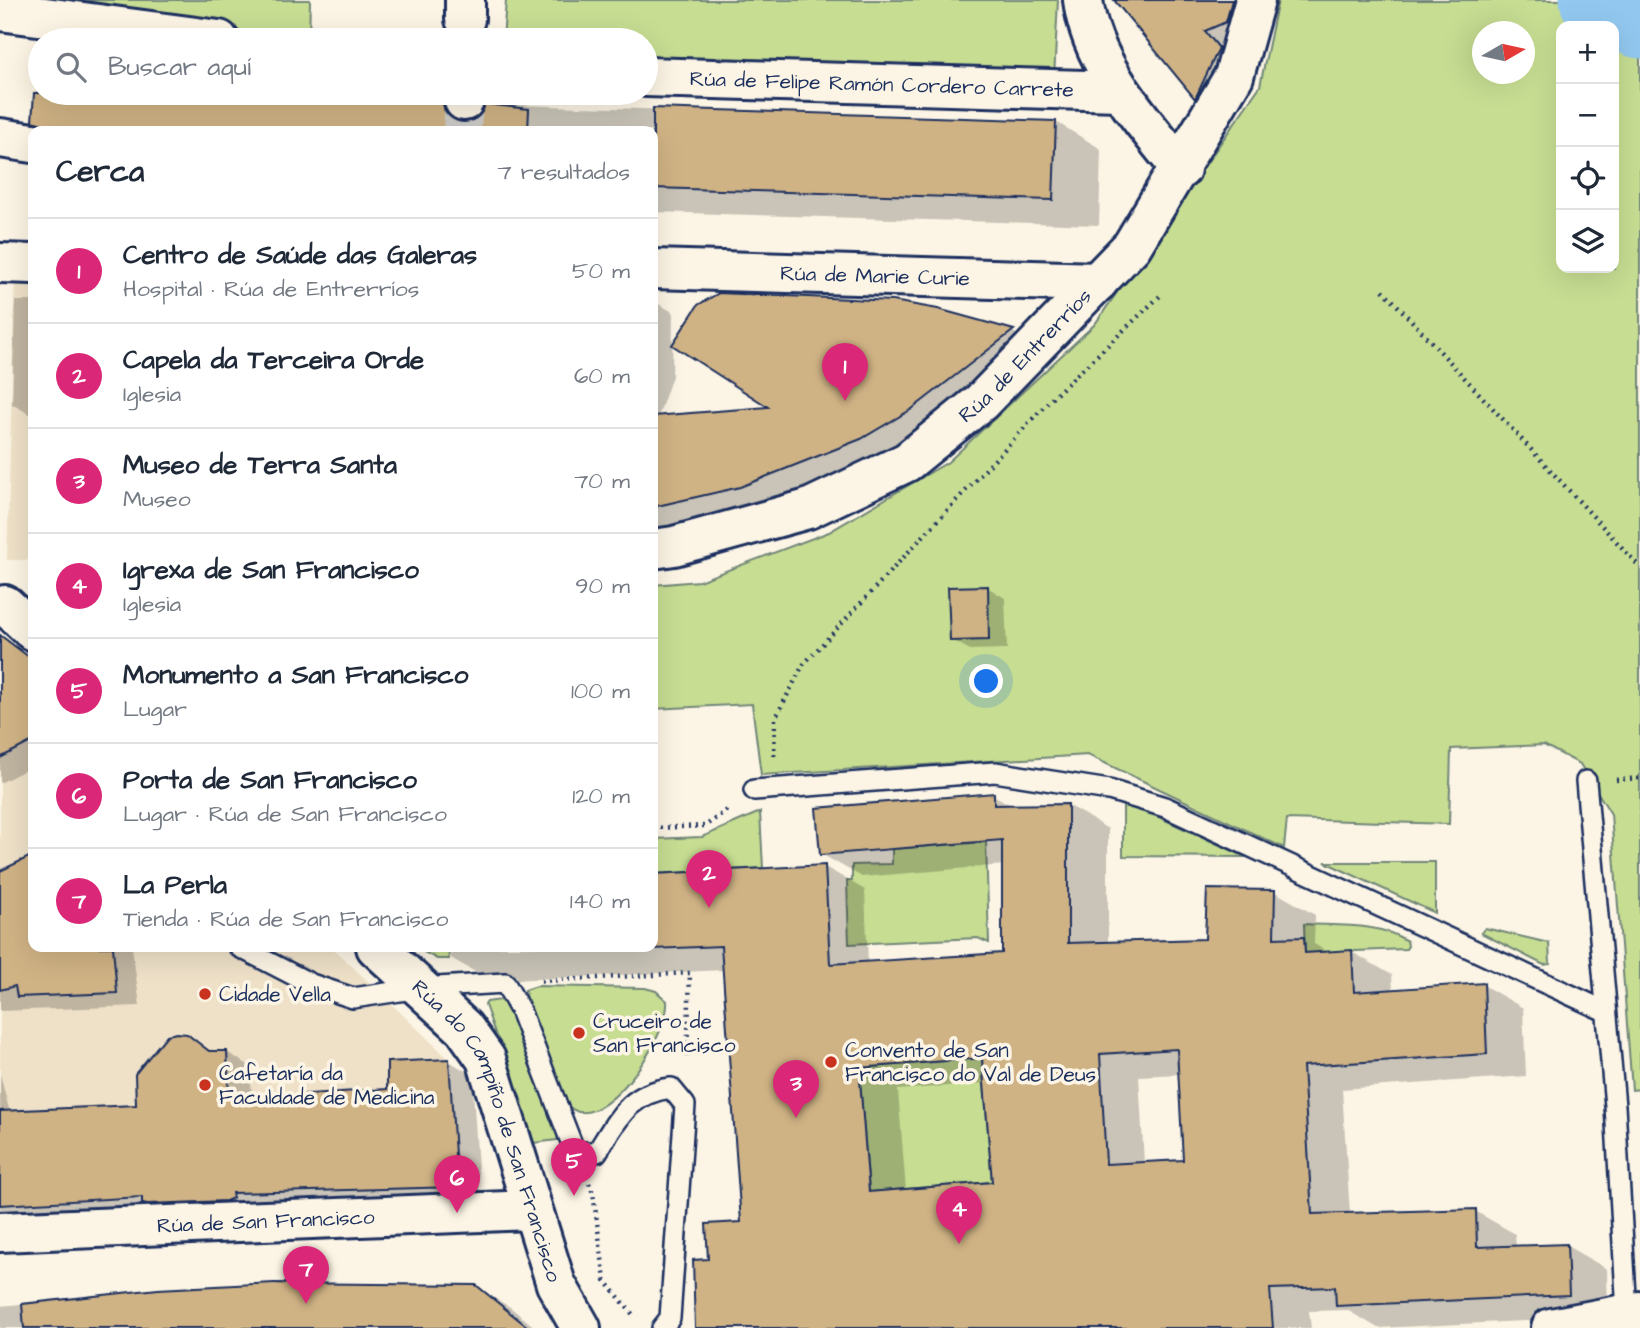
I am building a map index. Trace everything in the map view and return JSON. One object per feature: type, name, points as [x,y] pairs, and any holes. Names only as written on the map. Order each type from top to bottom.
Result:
[{"type":"street","points":[[1083,0],[1085,21],[1120,92],[1181,169]]},
{"type":"street","name":"Rúa de Entrerríos","points":[[658,548],[808,509],[907,462],[981,402],[1132,246],[1181,169],[1234,76],[1255,0]]},
{"type":"street","points":[[0,10],[131,28]]},
{"type":"street","name":"Rúa de Felipe Ramón Cordero Carrete","points":[[658,76],[1120,92]]},
{"type":"street","points":[[0,138],[28,142]]},
{"type":"street","points":[[0,263],[28,264]]},
{"type":"street","name":"Rúa de Marie Curie","points":[[658,269],[1098,282]]},
{"type":"street","points":[[13,605],[28,624]]},
{"type":"street","name":"Rúa do Campiño de San Francisco","points":[[381,952],[464,1028],[486,1059],[501,1098],[531,1210],[556,1284],[581,1328]]},
{"type":"street","name":"Rúa de San Francisco","points":[[0,1233],[531,1210]]},
{"type":"street","points":[[1550,1328],[1633,1312]]},
{"type":"lane","points":[[754,790],[995,772],[1109,790],[1165,807],[1605,1011]]},
{"type":"lane","points":[[1586,781],[1633,1312]]},
{"type":"lane","points":[[249,952],[311,984],[353,998],[420,989],[505,983],[520,1010],[575,1152],[597,1152],[624,1109],[651,1091],[671,1088],[685,1105],[670,1318],[662,1328]]},
{"type":"path","points":[[1383,290],[1640,567]]},
{"type":"path","points":[[775,789],[775,719],[803,665],[1054,396],[1161,295]]},
{"type":"path","points":[[658,828],[705,826],[754,790]]},
{"type":"path","points":[[505,983],[690,973],[685,1105]]},
{"type":"path","points":[[575,1152],[593,1194],[605,1280],[638,1319]]},
{"type":"shaded area","points":[[15,272],[28,273],[28,560],[7,560]]},
{"type":"shaded area","points":[[0,637],[28,657],[28,952],[337,952],[449,1059],[457,1187],[233,1193],[233,1198],[226,1200],[225,1206],[148,1211],[148,1203],[142,1203],[141,1197],[0,1205]]},
{"type":"green space","points":[[35,0],[310,0],[309,28],[217,28],[34,4]]},
{"type":"green space","points":[[506,0],[1058,0],[1054,79],[658,64],[658,28],[504,28]]},
{"type":"green space","points":[[1278,0],[1577,0],[1640,30],[1640,1089],[1632,1090],[1611,814],[1580,764],[1544,745],[1451,749],[1449,824],[1287,819],[1284,848],[1088,755],[761,775],[752,704],[658,709],[658,585],[699,581],[829,532],[948,462],[1095,324],[1260,86]]},
{"type":"green space","points":[[1128,803],[1246,857],[1123,856],[1123,804]]},
{"type":"green space","points":[[760,812],[763,868],[658,874],[658,839],[702,837]]},
{"type":"green space","points":[[986,842],[989,943],[978,938],[849,944],[847,881],[852,881],[852,865],[892,864],[892,849]]},
{"type":"green space","points":[[1325,862],[1435,862],[1435,913]]},
{"type":"green space","points":[[1304,924],[1370,928],[1395,935],[1407,941],[1408,946],[1406,949],[1305,953]]},
{"type":"green space","points":[[1485,928],[1549,943],[1550,964],[1544,965],[1481,933]]},
{"type":"green space","points":[[424,952],[448,952],[449,959],[437,959]]},
{"type":"green space","points":[[537,986],[645,988],[656,991],[667,1001],[665,1018],[643,1062],[610,1100],[593,1110],[577,1111],[564,1100],[526,998],[525,990]]},
{"type":"green space","points":[[508,999],[558,1136],[557,1140],[534,1143],[485,1005],[487,1002]]},
{"type":"green space","points":[[982,1058],[992,1182],[869,1192],[859,1068]]},
{"type":"building","points":[[1114,0],[1232,0],[1226,22],[1205,31],[1219,48],[1195,99]]},
{"type":"building","points":[[33,105],[444,105],[445,112],[454,120],[463,123],[475,120],[484,105],[529,109],[528,126],[45,126],[32,121]]},
{"type":"building","points":[[653,108],[1056,121],[1053,200],[658,188],[658,126],[653,126]]},
{"type":"building","points":[[719,293],[893,301],[938,309],[1014,330],[912,409],[861,439],[740,487],[658,506],[658,416],[768,407],[672,345],[698,305]]},
{"type":"building","points":[[988,586],[989,640],[950,641],[948,587]]},
{"type":"building","points":[[0,635],[28,656],[28,744],[0,758]]},
{"type":"building","name":"Convento de San Francisco do Val de Deus","points":[[994,793],[994,805],[1068,804],[1068,943],[1205,939],[1207,889],[1275,890],[1274,938],[1304,937],[1305,953],[1352,950],[1354,992],[1484,983],[1487,1054],[1303,1066],[1312,1214],[1476,1209],[1477,1247],[1567,1244],[1569,1295],[1336,1306],[1335,1287],[1270,1289],[1273,1328],[695,1328],[693,1260],[708,1259],[706,1224],[741,1222],[721,946],[658,949],[658,874],[825,865],[830,964],[1002,953],[1002,840],[820,855],[816,808]],"holes":[[[1177,1049],[1183,1160],[1106,1164],[1100,1054]],[[982,1058],[992,1182],[869,1192],[859,1068]]]},
{"type":"building","points":[[28,857],[28,952],[113,952],[117,993],[17,997],[15,986],[0,990],[0,871]]},
{"type":"building","points":[[187,1034],[209,1051],[227,1051],[229,1099],[387,1089],[387,1062],[449,1059],[457,1187],[232,1193],[233,1198],[226,1201],[148,1204],[142,1203],[142,1197],[0,1205],[0,1111],[136,1105],[135,1074],[167,1035]]},
{"type":"building","points":[[274,1283],[476,1285],[529,1328],[24,1328],[22,1304],[158,1289]]},
{"type":"waterway","points":[[1598,0],[1640,20]]},
{"type":"tunnel","points":[[462,126],[464,105]]},
{"type":"place","name":"Centro de Saúde das Galeras","points":[[845,401]]},
{"type":"place","name":"Capela da Terceira Orde","points":[[709,908]]},
{"type":"place","name":"Cidade Vella","points":[[205,994]]},
{"type":"place","name":"Cruceiro de San Francisco","points":[[579,1033]]},
{"type":"place","name":"Convento de San Francisco do Val de Deus","points":[[831,1062]]},
{"type":"place","name":"Cafetaría da Faculdade de Medicina","points":[[205,1085]]},
{"type":"place","name":"Museo de Terra Santa","points":[[796,1118]]},
{"type":"place","name":"Monumento a San Francisco","points":[[574,1196]]},
{"type":"place","name":"Porta de San Francisco","points":[[457,1213]]},
{"type":"place","name":"Igrexa de San Francisco","points":[[959,1244]]},
{"type":"place","name":"La Perla","points":[[306,1304]]}]
